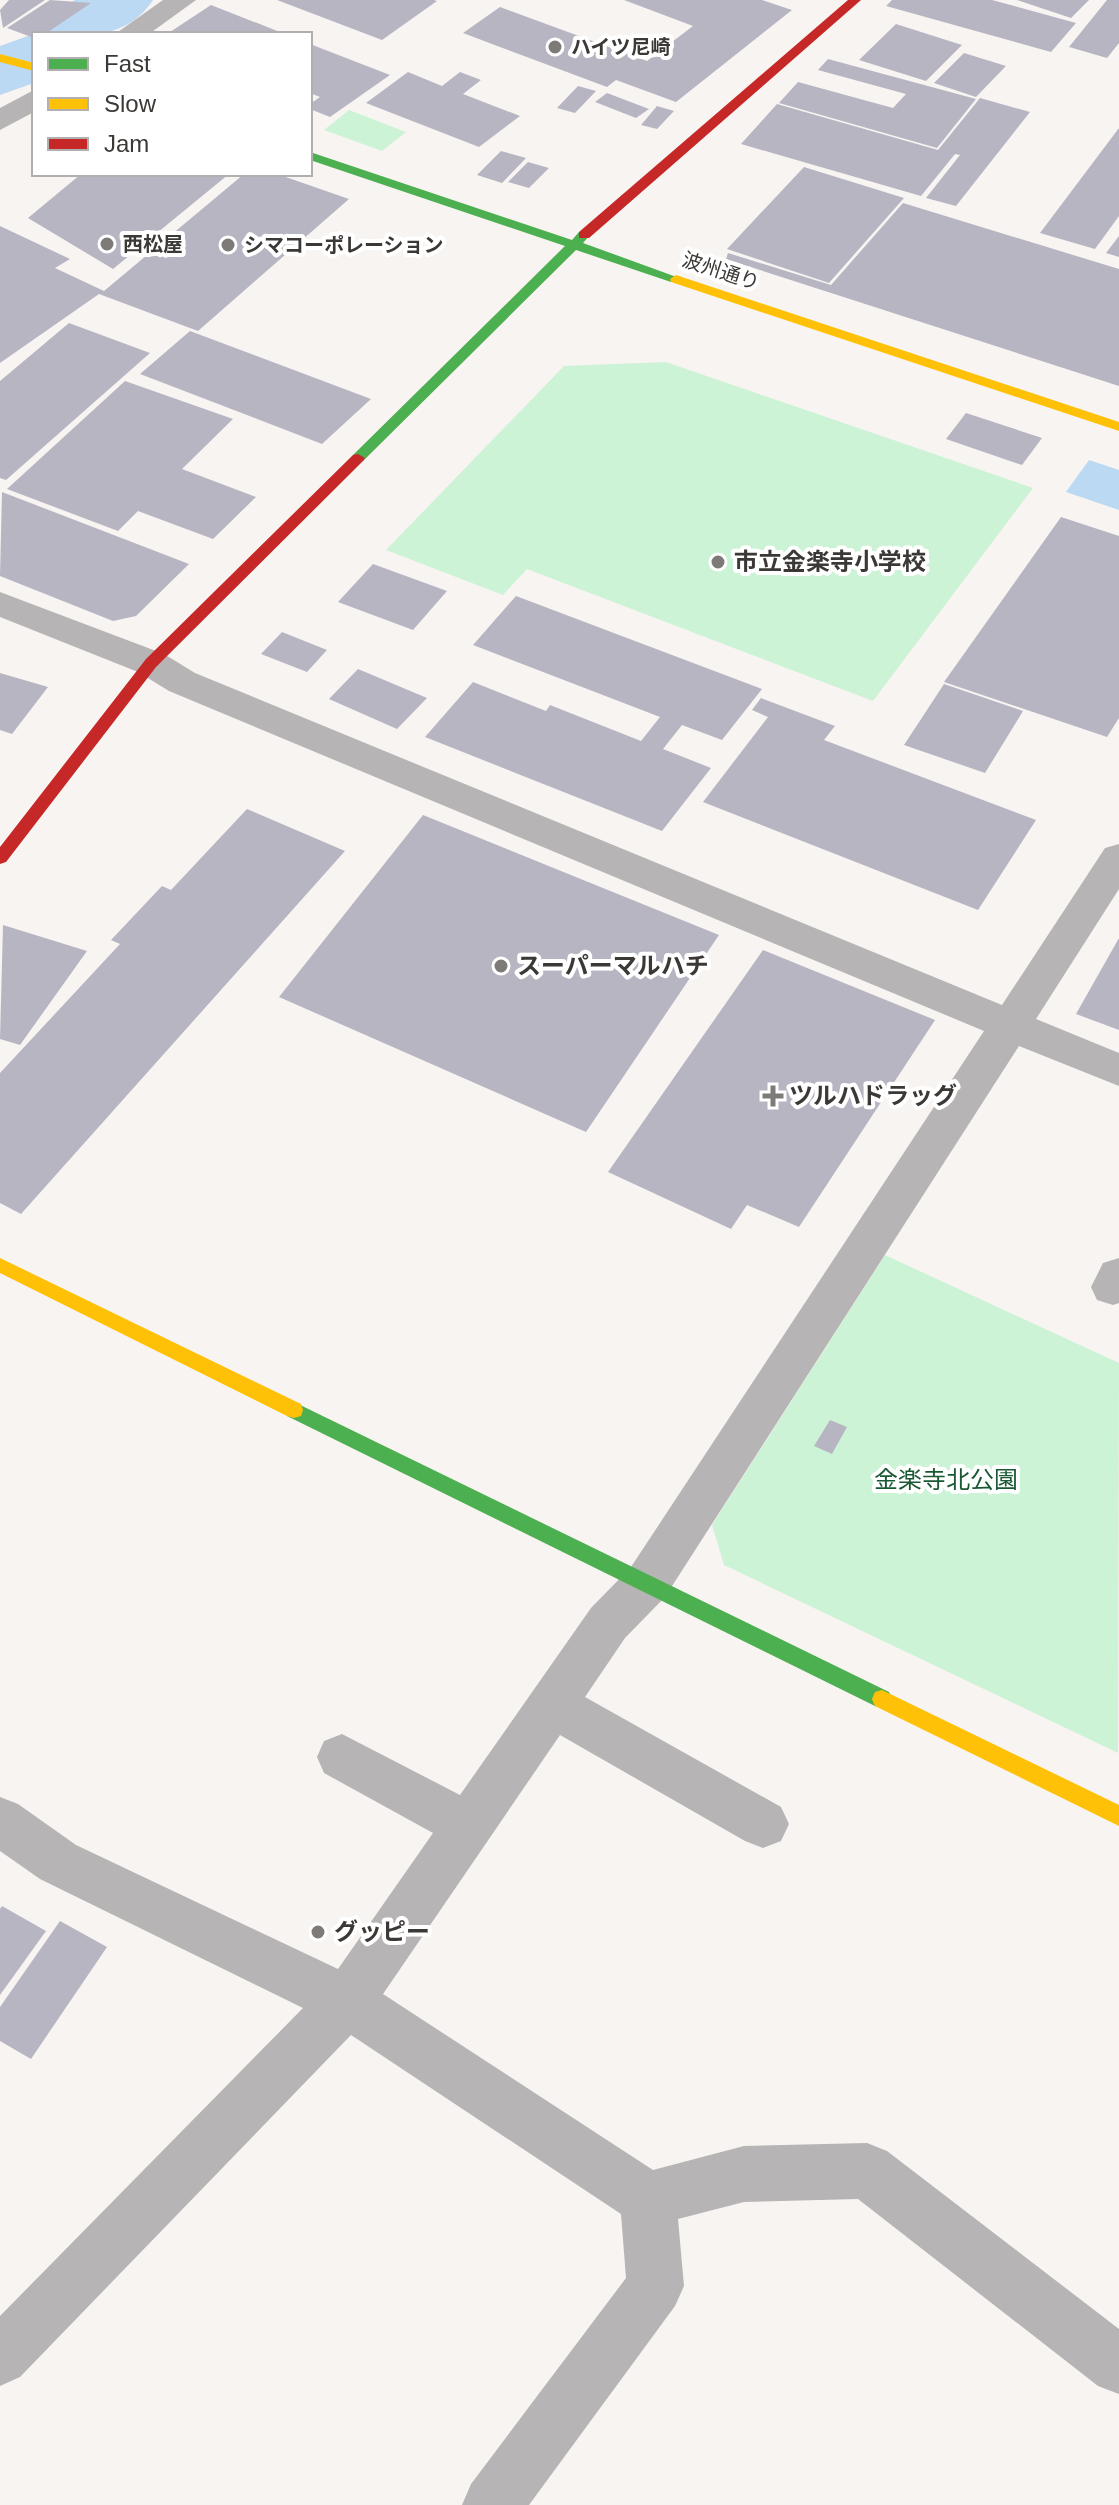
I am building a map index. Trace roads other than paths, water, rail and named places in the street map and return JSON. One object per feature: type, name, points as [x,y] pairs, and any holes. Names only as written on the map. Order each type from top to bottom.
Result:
[{"type":"street","points":[[132,32],[182,0]]},
{"type":"street","points":[[0,858],[151,663],[573,245],[855,0]]},
{"type":"street","points":[[4,59],[32,66]]},
{"type":"street","points":[[0,121],[32,100]]},
{"type":"street","name":"波州通り","points":[[312,157],[1119,427]]},
{"type":"street","points":[[0,604],[151,663],[182,682],[1119,1070]]},
{"type":"street","points":[[0,2357],[347,2001],[608,1623],[648,1582],[1119,858]]},
{"type":"street","points":[[0,1265],[1119,1816]]},
{"type":"street","points":[[551,1704],[763,1824]]},
{"type":"street","points":[[342,1757],[468,1826]]},
{"type":"street","points":[[0,1821],[58,1862],[347,2001],[648,2199],[744,2174],[867,2171],[1119,2365]]},
{"type":"street","points":[[492,2505],[655,2286],[648,2199]]},
{"type":"water","points":[[1089,460],[1119,470],[1119,510],[1066,492]]},
{"type":"waterway","points":[[69,32],[120,0]]},
{"type":"waterway","points":[[0,75],[32,55]]},
{"type":"place","name":"ハイツ尼崎","points":[[555,47]]},
{"type":"place","name":"西松屋","points":[[107,244]]},
{"type":"place","name":"シマコーポレーション","points":[[228,245]]},
{"type":"place","name":"市立金楽寺小学校","points":[[718,562]]},
{"type":"place","name":"スーパーマルハチ","points":[[501,966]]},
{"type":"place","name":"ツルハドラッグ","points":[[773,1096]]},
{"type":"place","name":"グッピー","points":[[318,1932]]},
{"type":"park label","name":"金楽寺北公園","points":[[946,1480]]}]
